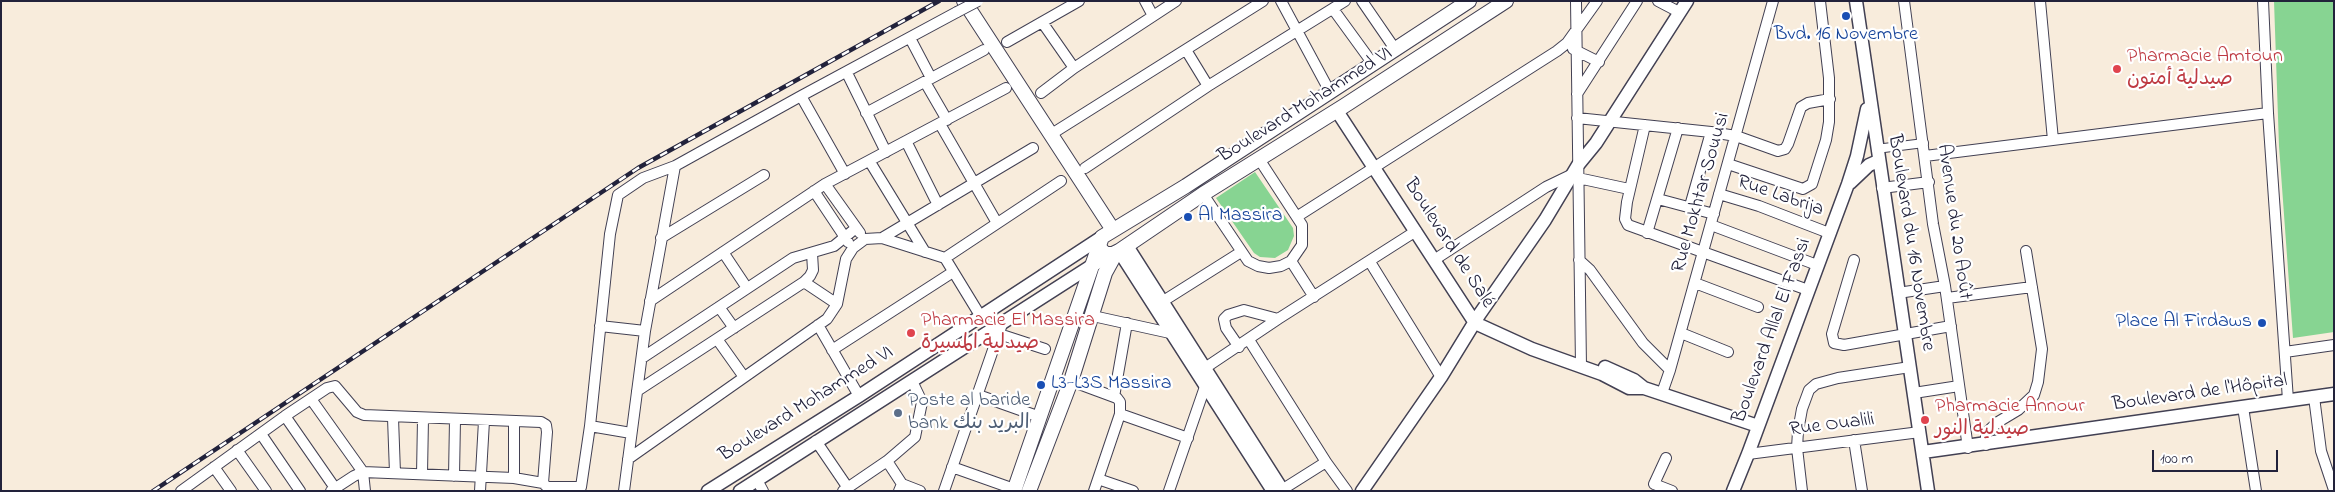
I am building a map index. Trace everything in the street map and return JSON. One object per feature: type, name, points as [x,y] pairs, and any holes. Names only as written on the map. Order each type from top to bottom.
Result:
[{"type":"main road","name":"Boulevard Mohammed VI","points":[[1108,235],[1469,1]]},
{"type":"main road","name":"Boulevard Mohammed VI","points":[[1120,250],[1203,194],[1341,109],[1506,1]]},
{"type":"main road","points":[[960,7],[1050,135],[1108,235],[1104,253],[1120,250]]},
{"type":"main road","points":[[1014,490],[1092,266],[1108,235],[1123,228],[1128,232],[1130,239],[1120,250],[1105,274],[1071,381],[1029,491]]},
{"type":"street","points":[[285,416],[333,489],[363,472],[514,478],[547,487],[581,489],[616,198],[626,188],[642,178],[675,166],[910,38],[960,7],[978,1]]},
{"type":"street","points":[[1007,42],[1042,22],[1063,5],[1079,1]]},
{"type":"street","points":[[1144,1],[1153,16]]},
{"type":"street","points":[[1041,93],[1074,68],[1176,1]]},
{"type":"street","points":[[1050,135],[1263,1]]},
{"type":"street","points":[[1281,1],[1330,92]]},
{"type":"street","points":[[1085,168],[1208,86],[1345,1]]},
{"type":"street","points":[[1362,1],[1395,49]]},
{"type":"street","points":[[1298,216],[1558,51],[1567,42],[1597,1]]},
{"type":"street","points":[[1577,94],[1637,1]]},
{"type":"street","points":[[1658,1],[1679,12]]},
{"type":"street","points":[[1362,491],[1577,172],[1686,1]]},
{"type":"street","name":"Rue Mokhtar Souusi","points":[[1662,393],[1681,333],[1773,1]]},
{"type":"street","points":[[1728,164],[1803,189],[1810,187],[1826,140],[1830,99],[1820,1]]},
{"type":"street","name":"Boulevard du 16 Novembre","points":[[1856,1],[1868,97],[1928,491]]},
{"type":"street","name":"Avenue du 20 Août","points":[[1904,1],[1934,224],[1945,286],[1968,448]]},
{"type":"street","points":[[2040,1],[2053,140]]},
{"type":"street","points":[[2263,1],[2268,113],[2288,400]]},
{"type":"street","points":[[1575,2],[1581,361]]},
{"type":"street","points":[[1333,9],[1373,64]]},
{"type":"street","points":[[1042,22],[1074,68]]},
{"type":"street","points":[[910,38],[943,122],[973,184],[997,223]]},
{"type":"street","points":[[1567,42],[1576,52],[1599,62]]},
{"type":"street","points":[[866,113],[984,50]]},
{"type":"street","points":[[1186,50],[1208,86]]},
{"type":"street","points":[[846,73],[886,152]]},
{"type":"street","points":[[650,301],[825,184],[870,162],[1006,88]]},
{"type":"street","points":[[801,96],[845,174]]},
{"type":"street","name":"Boulevard Allal El Fassi","points":[[1733,491],[1829,233],[1851,182],[1868,97]]},
{"type":"street","points":[[1577,118],[1711,132],[1736,136],[1772,150],[1782,150],[1788,144],[1801,108],[1808,103],[1830,99]]},
{"type":"street","name":"Boulevard de Salé","points":[[1341,109],[1477,319],[1532,349],[1581,361],[1629,388],[1644,388],[1662,393],[1758,426]]},
{"type":"street","points":[[1926,156],[2268,113]]},
{"type":"street","points":[[1645,125],[1625,219],[1631,227],[1808,290]]},
{"type":"street","points":[[1648,233],[1678,128]]},
{"type":"street","points":[[1690,206],[1711,132]]},
{"type":"street","points":[[906,141],[938,205]]},
{"type":"street","points":[[1857,156],[1877,155],[1924,143]]},
{"type":"street","points":[[882,238],[1033,148]]},
{"type":"street","name":"Boulevard Allal El Fassi","points":[[1851,182],[1877,155]]},
{"type":"street","points":[[1203,194],[1248,261],[1258,266],[1269,268],[1281,266],[1291,261],[1302,245],[1302,225],[1298,216],[1258,159]]},
{"type":"street","points":[[870,162],[925,252]]},
{"type":"street","name":"Boulevard de Salé","points":[[1378,165],[1416,231],[1437,258]]},
{"type":"street","points":[[624,491],[645,331],[675,166]]},
{"type":"street","points":[[1437,258],[1546,187],[1577,172],[1630,189]]},
{"type":"street","points":[[661,238],[764,175]]},
{"type":"street","points":[[1851,182],[1871,179],[1882,188],[1929,182]]},
{"type":"street","points":[[945,258],[1061,181]]},
{"type":"street","points":[[825,184],[865,239]]},
{"type":"street","points":[[814,191],[853,248]]},
{"type":"street","name":"Rue Labrija","points":[[1719,194],[1758,206],[1829,233]]},
{"type":"street","points":[[1658,199],[1690,206],[1714,214]]},
{"type":"street","points":[[1711,226],[1817,265]]},
{"type":"street","points":[[642,358],[794,258],[834,246],[856,228]]},
{"type":"street","points":[[1169,491],[1188,438],[1204,377],[1239,346],[1278,319],[1416,231]]},
{"type":"street","name":"Boulevard Mohammed VI","points":[[708,491],[1108,235]]},
{"type":"street","points":[[628,459],[827,319],[837,304],[846,259],[853,248],[865,239],[882,238],[945,258],[981,317]]},
{"type":"street","points":[[1120,250],[1280,490],[1326,462]]},
{"type":"street","name":"Boulevard Mohammed VI","points":[[740,491],[763,481],[816,441],[949,357],[1001,329],[1017,314],[1120,250]]},
{"type":"street","points":[[1986,445],[1986,433],[1998,422],[2018,410],[2034,395],[2036,389],[2042,349],[2026,251]]},
{"type":"street","points":[[723,252],[747,288]]},
{"type":"street","points":[[1158,305],[1241,252]]},
{"type":"street","points":[[637,391],[804,282],[813,270],[812,253]]},
{"type":"street","points":[[1580,260],[1590,270],[1643,343],[1670,370]]},
{"type":"street","points":[[1854,260],[1832,334],[1834,343],[1844,346],[1951,326]]},
{"type":"street","points":[[1291,261],[1314,297]]},
{"type":"street","points":[[1370,262],[1441,376]]},
{"type":"street","points":[[832,350],[953,272]]},
{"type":"street","points":[[804,282],[837,304]]},
{"type":"street","points":[[1695,282],[1758,306]]},
{"type":"street","points":[[1898,293],[1945,286]]},
{"type":"street","points":[[1946,298],[2032,286]]},
{"type":"street","points":[[1008,300],[1017,314]]},
{"type":"street","points":[[1158,305],[1170,333],[1204,377]]},
{"type":"street","points":[[719,307],[734,328]]},
{"type":"street","points":[[1239,346],[1226,328],[1224,319],[1228,315],[1244,310],[1278,319]]},
{"type":"street","points":[[1092,316],[1170,333]]},
{"type":"street","points":[[1114,397],[1126,323]]},
{"type":"street","points":[[818,325],[859,396]]},
{"type":"street","points":[[600,326],[645,331]]},
{"type":"street","points":[[944,491],[1001,329],[1044,349]]},
{"type":"street","points":[[1681,333],[1728,352]]},
{"type":"street","points":[[717,339],[744,377]]},
{"type":"street","points":[[1249,340],[1326,462],[1347,491]]},
{"type":"street","points":[[940,343],[949,357]]},
{"type":"street","points":[[2285,352],[2334,345]]},
{"type":"street","points":[[1802,491],[1797,448],[1802,409],[1813,386],[1838,378],[1910,367]]},
{"type":"street","points":[[816,441],[845,489],[887,461],[915,437],[922,402],[912,381]]},
{"type":"street","points":[[1071,381],[1114,397],[1120,402],[1120,414],[1094,491]]},
{"type":"street","points":[[181,491],[194,487],[214,467],[285,416],[327,388],[335,386],[357,412],[364,416],[541,422],[546,425],[547,487]]},
{"type":"street","points":[[1914,393],[1959,386]]},
{"type":"street","name":"Boulevard de l'Hôpital","points":[[1923,452],[1968,448],[2334,394]]},
{"type":"street","points":[[978,395],[1040,417]]},
{"type":"street","points":[[2314,397],[2334,490]]},
{"type":"street","points":[[311,399],[363,472],[365,491]]},
{"type":"street","points":[[2243,407],[2256,491]]},
{"type":"street","points":[[1120,414],[1188,438]]},
{"type":"street","points":[[393,418],[395,473]]},
{"type":"street","points":[[422,474],[423,419]]},
{"type":"street","points":[[454,476],[455,420]]},
{"type":"street","points":[[480,491],[484,421]]},
{"type":"street","points":[[514,422],[514,478]]},
{"type":"street","points":[[590,426],[631,433]]},
{"type":"street","name":"Rue Oualili","points":[[1748,454],[1920,432]]},
{"type":"street","points":[[261,434],[300,491]]},
{"type":"street","points":[[1854,440],[1862,491]]},
{"type":"street","points":[[238,450],[266,491]]},
{"type":"street","points":[[1666,458],[1651,487],[1672,491]]},
{"type":"street","points":[[759,459],[763,481]]},
{"type":"street","points":[[887,461],[901,487],[920,491]]},
{"type":"street","points":[[214,467],[231,491]]},
{"type":"street","points":[[952,468],[1014,490]]},
{"type":"street","points":[[1098,479],[1132,491]]},
{"type":"green space","points":[[2274,1],[2334,1],[2334,332],[2293,338],[2279,146]]},
{"type":"green space","points":[[1255,172],[1293,228],[1294,236],[1288,250],[1275,258],[1260,257],[1254,253],[1216,198]]},
{"type":"railway","points":[[153,491],[638,168],[939,1]]},
{"type":"place","name":"Bvd. 16 Novembre","points":[[1846,16]]},
{"type":"place","name":"Pharmacie Amtoun صيدلية أمتون","points":[[2117,69]]},
{"type":"place","name":"Al Massira","points":[[1188,217]]},
{"type":"place","name":"Place Al Firdaws","points":[[2262,323]]},
{"type":"place","name":"Pharmacie El Massira صيدلية المسيرة","points":[[911,333]]},
{"type":"place","name":"L3-L3S Massira","points":[[1041,385]]},
{"type":"place","name":"Poste al baride bank البريد بنك","points":[[898,413]]},
{"type":"place","name":"Pharmacie Annour صيدلية النور","points":[[1925,420]]}]
